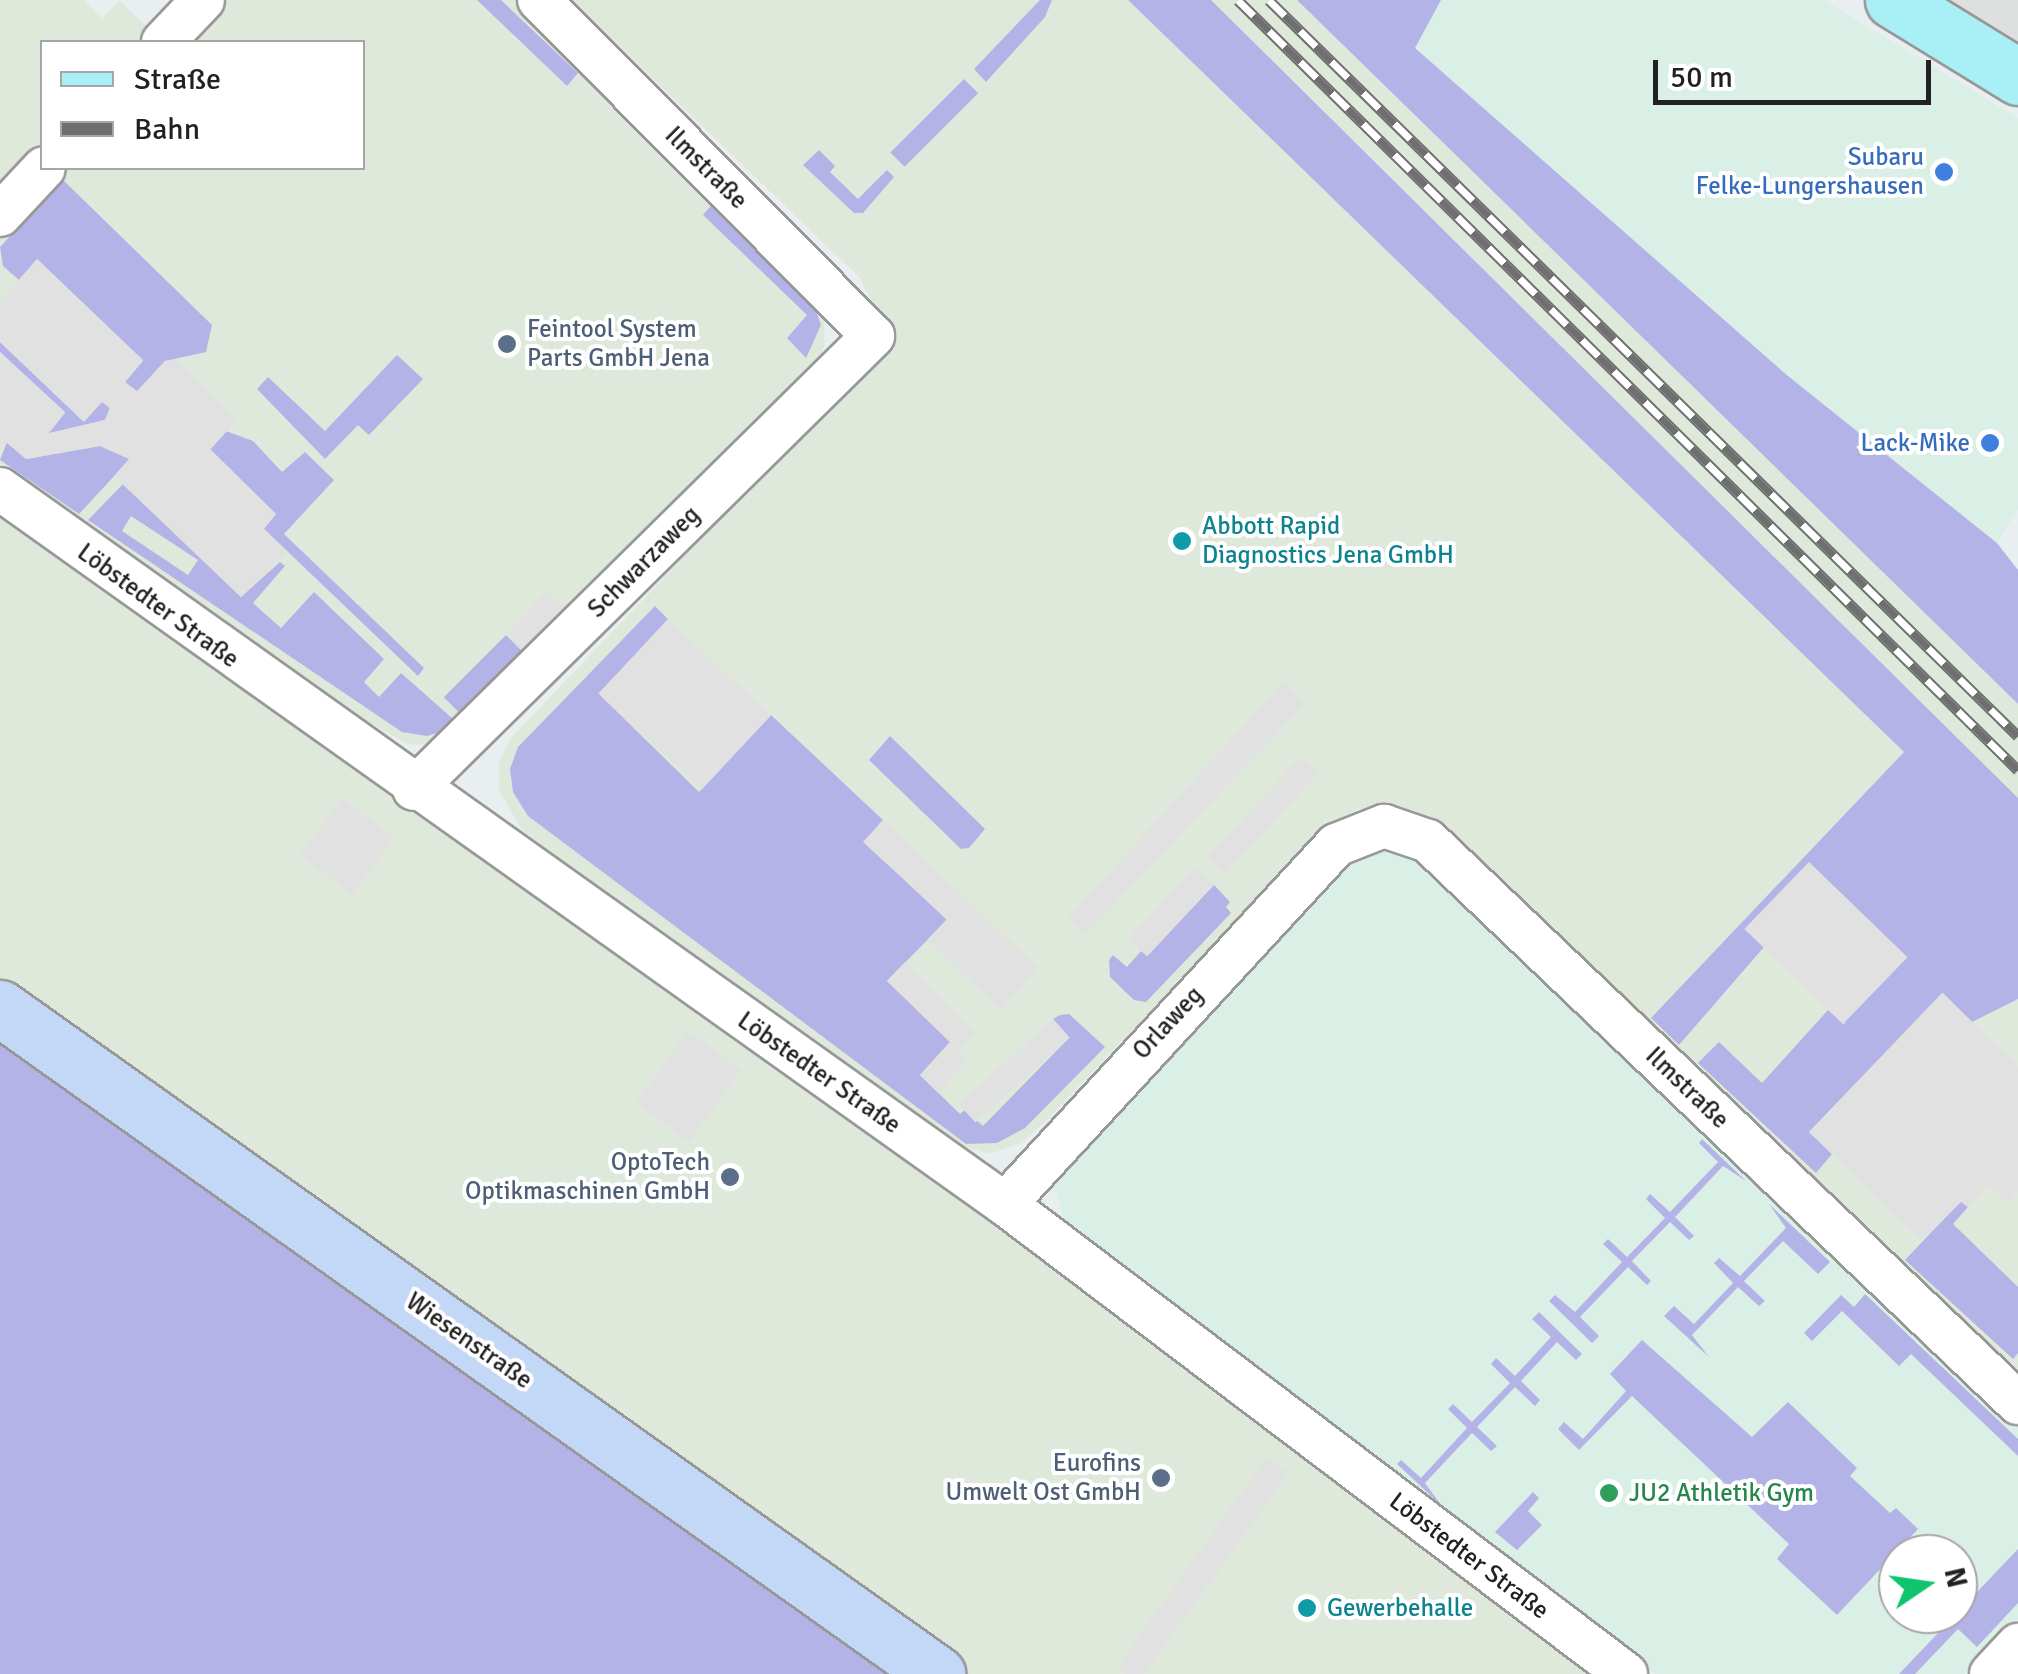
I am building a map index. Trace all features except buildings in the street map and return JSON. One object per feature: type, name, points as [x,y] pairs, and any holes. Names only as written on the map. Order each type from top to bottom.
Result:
[{"type":"main road","points":[[1893,0],[2018,77]]},
{"type":"street","points":[[164,40],[203,0]]},
{"type":"street","name":"Ilmstraße","points":[[539,0],[873,336]]},
{"type":"street","points":[[0,214],[42,170]]},
{"type":"street","name":"Schwarzaweg","points":[[414,789],[873,336]]},
{"type":"street","name":"Löbstedter Straße","points":[[0,489],[414,789],[1005,1204],[1626,1674]]},
{"type":"street","name":"Ilmstraße","points":[[1336,845],[1384,826],[1428,841],[2018,1402]]},
{"type":"street","name":"Orlaweg","points":[[1005,1204],[1336,845]]},
{"type":"street","name":"Wiesenstraße","points":[[0,1008],[938,1674]]},
{"type":"street","points":[[1991,1674],[2018,1645]]},
{"type":"shaded area","points":[[0,0],[84,0],[103,18],[119,0],[149,29],[138,40],[40,40],[40,144],[0,186]]},
{"type":"shaded area","name":"Feintool System Parts GmbH Jena","points":[[224,0],[515,0],[659,135],[825,310],[824,348],[814,367],[437,745],[407,744],[342,707],[0,471],[0,236],[62,170],[365,170],[365,40],[185,40]]},
{"type":"shaded area","points":[[477,0],[501,0],[578,73],[567,86]]},
{"type":"shaded area","points":[[571,0],[1128,0],[2018,862],[2018,1378],[1415,812],[1359,809],[1322,830],[1046,1121],[1022,1143],[989,1154],[941,1140],[522,830],[499,790],[499,762],[509,740],[844,389],[879,317],[860,278]]},
{"type":"shaded area","points":[[1040,0],[1052,0],[1045,17],[986,82],[974,69]]},
{"type":"shaded area","points":[[1128,0],[1211,0],[2018,798],[2018,999],[1972,1022],[1943,993],[1809,1132],[1832,1154],[1816,1173],[1698,1063],[1719,1042],[1762,1083],[1828,1010],[1845,1025],[1810,863],[1746,928],[1764,947],[1679,1045],[1651,1018],[1904,752]]},
{"type":"shaded area","points":[[1211,0],[1297,0],[1896,583],[2018,704],[2018,798]]},
{"type":"shaded area","points":[[1297,0],[1441,0],[1415,48],[1788,376],[1997,543],[2018,570],[2018,704]]},
{"type":"shaded area","points":[[1374,0],[1824,0],[2018,118],[2018,509],[1997,543],[1788,376],[1415,48]]},
{"type":"shaded area","points":[[1929,0],[2018,0],[2018,58]]},
{"type":"shaded area","points":[[964,79],[978,93],[905,167],[890,153]]},
{"type":"shaded area","points":[[819,150],[835,166],[830,172],[858,199],[887,170],[894,177],[863,213],[854,213],[803,165]]},
{"type":"shaded area","points":[[63,180],[212,325],[206,352],[165,361],[137,392],[125,382],[143,360],[38,260],[19,280],[3,266],[0,247]]},
{"type":"shaded area","points":[[715,201],[812,300],[821,325],[806,358],[787,338],[807,315],[703,215]]},
{"type":"shaded area","points":[[37,259],[143,361],[125,382],[137,391],[165,361],[176,359],[237,420],[210,450],[276,514],[264,529],[288,552],[241,597],[114,476],[129,459],[100,446],[26,459],[7,443],[0,448],[0,352],[65,413],[49,433],[105,420],[110,408],[102,402],[84,422],[0,342],[0,301]]},
{"type":"shaded area","points":[[0,342],[83,421],[102,402],[110,408],[105,420],[47,434],[65,412],[0,352]]},
{"type":"shaded area","points":[[397,355],[423,379],[369,435],[358,425],[325,459],[257,389],[268,377],[325,431]]},
{"type":"shaded area","points":[[226,431],[253,441],[282,472],[305,452],[334,480],[284,534],[424,668],[418,676],[263,528],[276,514],[210,449]]},
{"type":"shaded area","points":[[7,442],[26,459],[100,446],[130,459],[79,514],[0,460]]},
{"type":"shaded area","points":[[123,484],[241,597],[280,562],[285,566],[253,603],[281,628],[314,592],[384,659],[364,682],[379,697],[401,673],[461,726],[427,736],[402,732],[88,520]],"holes":[[[131,516],[198,560],[188,575],[122,531]]]},
{"type":"shaded area","points":[[0,511],[724,1019],[1598,1674],[965,1674],[0,982]]},
{"type":"shaded area","points":[[547,591],[569,612],[527,655],[505,634]]},
{"type":"shaded area","points":[[655,606],[668,619],[600,695],[699,792],[771,715],[883,820],[864,842],[947,920],[887,981],[950,1042],[920,1075],[960,1114],[965,1110],[983,1126],[1069,1038],[1053,1019],[1069,1014],[1105,1047],[1025,1128],[997,1143],[966,1144],[528,816],[513,792],[510,769],[518,747]]},
{"type":"shaded area","points":[[668,619],[771,715],[702,790],[598,694]]},
{"type":"shaded area","points":[[506,635],[528,657],[466,719],[444,697]]},
{"type":"shaded area","points":[[1283,682],[1305,704],[1086,934],[1068,918]]},
{"type":"shaded area","points":[[890,736],[985,829],[969,848],[961,849],[869,760]]},
{"type":"shaded area","points":[[1300,757],[1318,774],[1225,874],[1207,857]]},
{"type":"shaded area","points":[[342,798],[395,838],[352,894],[299,855]]},
{"type":"shaded area","points":[[883,820],[1038,967],[1001,1010],[927,940],[947,919],[863,842]]},
{"type":"shaded area","points":[[1382,848],[1429,868],[2018,1426],[2018,1619],[1965,1674],[1655,1674],[1067,1229],[1054,1187],[1058,1168],[1339,863]]},
{"type":"shaded area","points":[[1809,862],[1908,957],[1843,1024],[1744,929]]},
{"type":"shaded area","points":[[1195,867],[1214,885],[1147,956],[1128,939]]},
{"type":"shaded area","points":[[1214,885],[1230,902],[1226,907],[1231,913],[1146,1002],[1134,1000],[1110,977],[1109,960],[1113,955],[1127,967],[1141,951],[1147,955]]},
{"type":"shaded area","points":[[905,962],[975,1033],[959,1051],[967,1060],[938,1093],[920,1075],[950,1042],[887,981]]},
{"type":"shaded area","points":[[1942,993],[2018,1066],[2018,1192],[2008,1203],[1988,1185],[1968,1207],[1961,1202],[1922,1241],[1809,1132]]},
{"type":"shaded area","points":[[1053,1019],[1070,1038],[975,1123],[959,1104]]},
{"type":"shaded area","points":[[688,1031],[741,1070],[689,1142],[636,1103]]},
{"type":"shaded area","points":[[0,1034],[898,1674],[0,1674]]},
{"type":"shaded area","points":[[1702,1139],[1746,1181],[1723,1166],[1675,1217],[1694,1236],[1689,1240],[1670,1222],[1632,1261],[1651,1281],[1647,1285],[1628,1267],[1580,1317],[1599,1336],[1592,1343],[1549,1301],[1555,1295],[1575,1312],[1622,1262],[1603,1244],[1608,1239],[1627,1257],[1665,1218],[1646,1199],[1650,1194],[1670,1212],[1718,1162],[1699,1143]]},
{"type":"shaded area","points":[[1961,1201],[1968,1207],[1953,1224],[2018,1287],[2018,1353],[2013,1359],[1905,1260]]},
{"type":"shaded area","points":[[1769,1204],[1830,1262],[1818,1274],[1783,1241],[1744,1281],[1765,1301],[1759,1306],[1738,1287],[1692,1335],[1709,1357],[1664,1316],[1674,1306],[1694,1324],[1733,1283],[1714,1263],[1719,1258],[1740,1276],[1786,1228]]},
{"type":"shaded area","points":[[1865,1294],[2018,1439],[2018,1456],[1911,1354],[1899,1366],[1842,1311],[1812,1341],[1804,1333],[1841,1295],[1854,1307]]},
{"type":"shaded area","points":[[1539,1312],[1582,1354],[1576,1360],[1557,1342],[1521,1381],[1540,1400],[1535,1406],[1515,1387],[1477,1427],[1497,1446],[1491,1451],[1472,1433],[1425,1483],[1441,1505],[1397,1464],[1401,1460],[1421,1478],[1467,1428],[1448,1409],[1453,1404],[1472,1422],[1510,1383],[1491,1364],[1496,1358],[1515,1376],[1551,1337],[1532,1319]]},
{"type":"shaded area","points":[[1642,1340],[1752,1437],[1788,1402],[1857,1468],[1850,1476],[1890,1513],[1896,1508],[1918,1529],[1913,1534],[1878,1534],[1878,1571],[1837,1615],[1777,1559],[1789,1544],[1632,1396],[1579,1450],[1558,1429],[1564,1422],[1583,1439],[1626,1391],[1610,1374]]},
{"type":"shaded area","points":[[1267,1457],[1289,1472],[1144,1674],[1126,1674],[1117,1667]]},
{"type":"shaded area","points":[[1533,1492],[1539,1498],[1528,1511],[1542,1525],[1517,1550],[1495,1532]]},
{"type":"shaded area","points":[[2018,1549],[2018,1603],[1977,1647],[1963,1634],[1978,1634],[1978,1591]]},
{"type":"shaded area","points":[[1937,1634],[1953,1634],[1915,1674],[1899,1674]]},
{"type":"railway","points":[[1238,0],[2018,770]]},
{"type":"railway","points":[[1269,0],[2018,736]]},
{"type":"place","name":"Subaru Felke-Lungershausen","points":[[1944,172]]},
{"type":"place","name":"Feintool System Parts GmbH Jena","points":[[507,344]]},
{"type":"place","name":"Lack-Mike","points":[[1990,443]]},
{"type":"place","name":"Abbott Rapid Diagnostics Jena GmbH","points":[[1182,541]]},
{"type":"place","name":"OptoTech Optikmaschinen GmbH","points":[[730,1177]]},
{"type":"place","name":"Eurofins Umwelt Ost GmbH","points":[[1161,1478]]},
{"type":"place","name":"JU2 Athletik Gym","points":[[1609,1493]]},
{"type":"place","name":"Gewerbehalle","points":[[1307,1608]]}]
